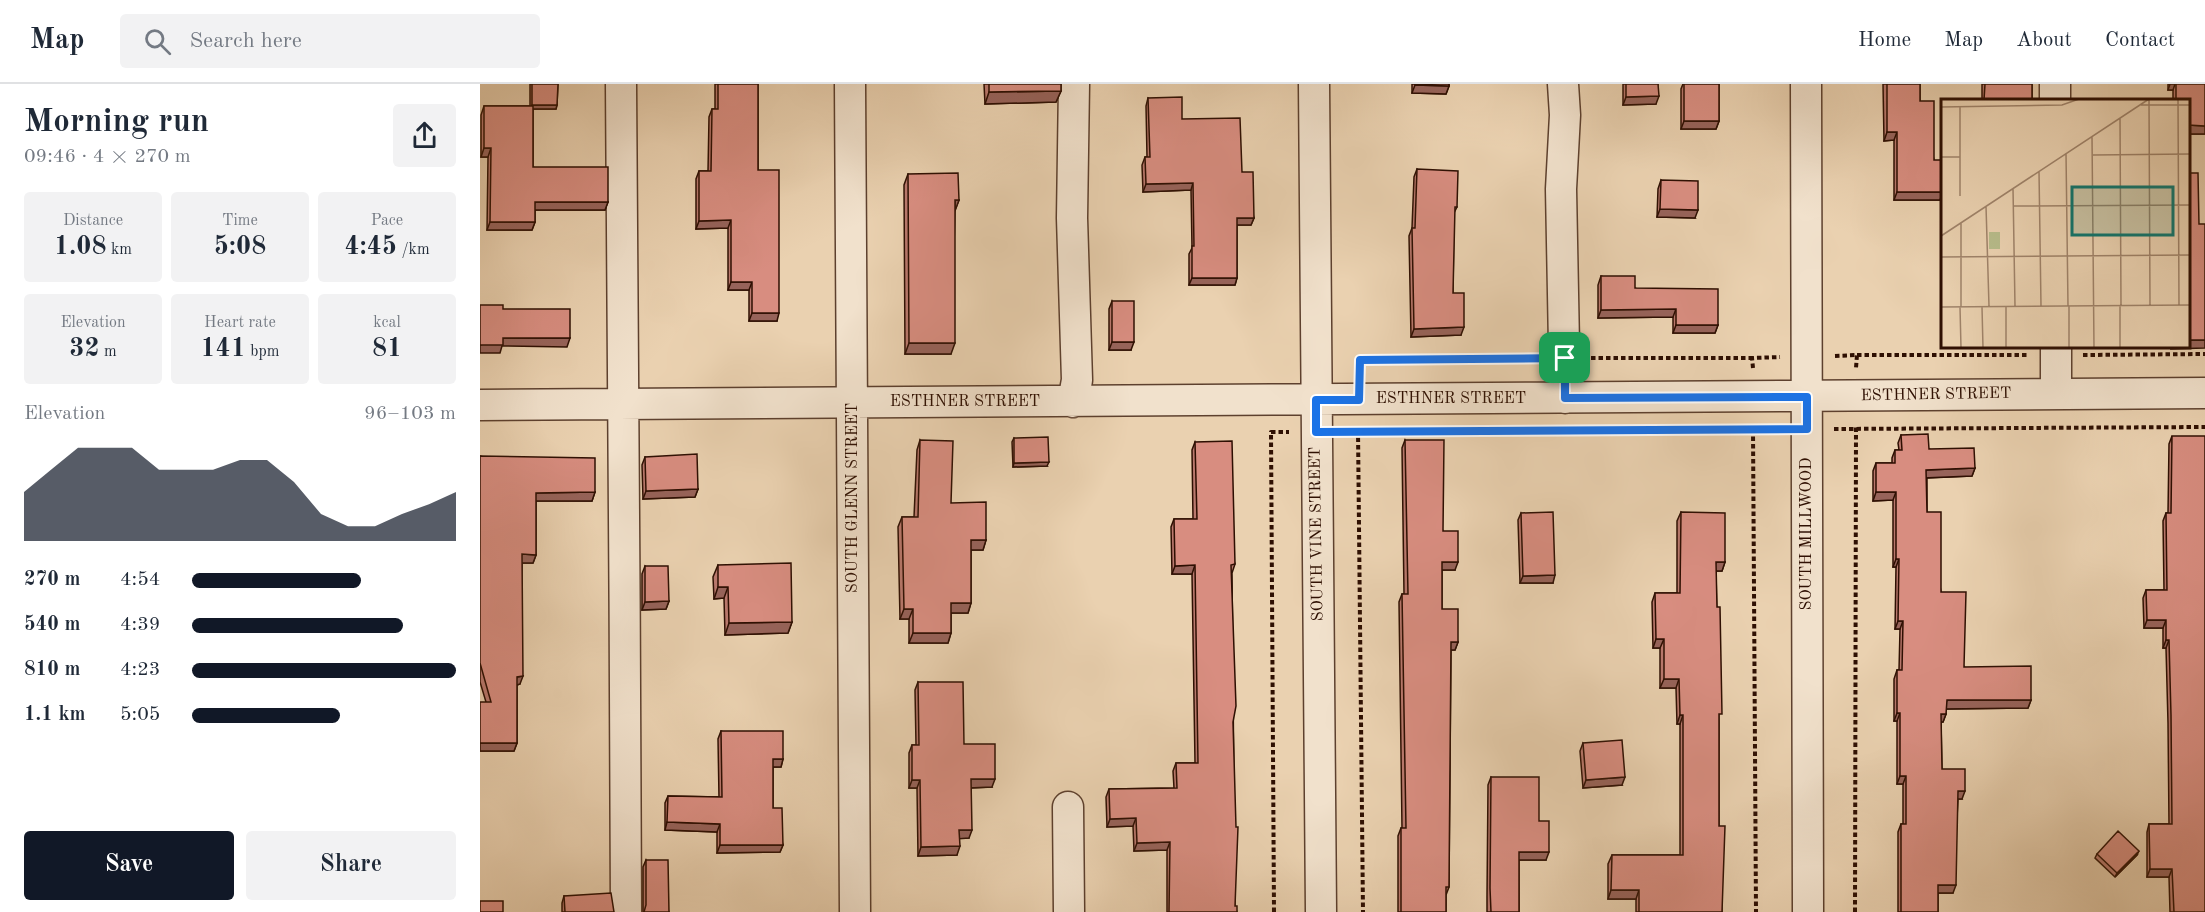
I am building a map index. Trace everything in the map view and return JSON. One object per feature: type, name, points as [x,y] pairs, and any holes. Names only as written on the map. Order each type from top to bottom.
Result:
[{"type":"street","points":[[621,84],[625,303],[622,404],[626,912]]},
{"type":"street","name":"SOUTH GLENN STREET","points":[[849,84],[855,912]]},
{"type":"street","points":[[1072,402],[1077,380],[1072,218],[1074,84]]},
{"type":"street","name":"SOUTH VINE STREET","points":[[1314,84],[1321,912]]},
{"type":"street","points":[[1563,84],[1565,115],[1560,189],[1565,398]]},
{"type":"street","name":"SOUTH MILLWOOD","points":[[1806,84],[1808,912]]},
{"type":"street","points":[[2056,348],[2056,394]]},
{"type":"street","name":"ESTHNER STREET","points":[[480,405],[2205,393]]},
{"type":"street","points":[[1068,807],[1069,912]]},
{"type":"path","points":[[1363,912],[1358,432],[1360,360],[1752,357]]},
{"type":"path","points":[[1274,912],[1270,432],[2205,427]]},
{"type":"building","points":[[532,84],[558,84],[557,105],[532,105]]},
{"type":"building","points":[[718,84],[758,84],[758,170],[779,170],[779,313],[752,313],[752,282],[731,282],[731,220],[699,221],[699,171],[711,171],[712,109],[718,109]]},
{"type":"building","points":[[989,84],[1061,84],[1061,91],[989,92]]},
{"type":"building","points":[[1449,84],[1449,86],[1415,85]]},
{"type":"building","points":[[1626,84],[1658,84],[1659,96],[1626,97]]},
{"type":"building","points":[[1684,84],[1719,84],[1719,121],[1684,121]]},
{"type":"building","points":[[1887,84],[1920,84],[1920,101],[1934,101],[1934,160],[1941,160],[1941,192],[1897,192],[1897,132],[1887,132]]},
{"type":"building","points":[[1985,84],[2032,84],[2032,99],[1984,99]]},
{"type":"building","points":[[2176,84],[2205,84],[2205,126],[2190,125],[2190,99],[2176,99]]},
{"type":"building","points":[[1182,97],[1182,119],[1240,118],[1242,172],[1253,172],[1254,218],[1237,218],[1237,278],[1192,278],[1193,183],[1146,184],[1145,157],[1150,157],[1148,98]]},
{"type":"building","points":[[484,106],[533,106],[533,167],[608,167],[608,202],[535,202],[535,222],[490,222],[491,148],[484,148]]},
{"type":"building","points":[[1417,169],[1458,171],[1453,293],[1464,293],[1464,327],[1414,329],[1412,228],[1415,228]]},
{"type":"building","points":[[958,173],[959,200],[955,200],[955,343],[909,343],[908,174]]},
{"type":"building","points":[[2190,173],[2198,173],[2199,224],[2205,224],[2205,340],[2190,340]]},
{"type":"building","points":[[1661,180],[1698,181],[1698,210],[1660,209]]},
{"type":"building","points":[[1601,276],[1635,276],[1635,288],[1718,289],[1718,325],[1676,325],[1676,309],[1601,310]]},
{"type":"building","points":[[1112,301],[1134,301],[1134,342],[1112,342]]},
{"type":"building","points":[[480,305],[503,305],[503,309],[570,309],[570,338],[503,338],[503,345],[480,345]]},
{"type":"building","points":[[1928,434],[1929,449],[1974,448],[1975,468],[1926,470],[1927,512],[1941,512],[1941,592],[1966,592],[1964,667],[2031,666],[2031,700],[1947,700],[1946,714],[1941,714],[1942,769],[1965,769],[1965,791],[1958,791],[1956,885],[1938,885],[1938,912],[1901,912],[1901,824],[1906,824],[1906,776],[1900,776],[1900,713],[1897,713],[1897,670],[1902,670],[1903,621],[1898,621],[1899,559],[1896,559],[1896,492],[1876,492],[1876,463],[1895,463],[1895,450],[1902,450],[1901,435]]},
{"type":"building","points":[[2172,436],[2205,436],[2205,912],[2174,912],[2172,869],[2150,869],[2149,824],[2172,824],[2169,640],[2166,640],[2166,620],[2147,620],[2146,590],[2167,590],[2166,513],[2171,513]]},
{"type":"building","points":[[1048,437],[1049,462],[1014,463],[1014,438]]},
{"type":"building","points":[[920,440],[953,441],[951,503],[986,502],[986,540],[971,540],[971,603],[951,603],[951,633],[913,633],[913,609],[904,609],[902,517],[918,517]]},
{"type":"building","points":[[1405,440],[1444,440],[1443,531],[1458,531],[1458,562],[1442,562],[1442,609],[1458,609],[1458,642],[1451,642],[1449,887],[1446,887],[1446,912],[1401,912],[1401,828],[1406,828],[1402,594],[1408,594]]},
{"type":"building","points":[[1232,441],[1235,564],[1231,565],[1236,706],[1233,722],[1236,827],[1238,827],[1235,906],[1237,906],[1237,912],[1169,912],[1170,842],[1137,843],[1136,818],[1110,819],[1109,789],[1177,788],[1176,763],[1198,763],[1195,565],[1175,566],[1174,519],[1197,519],[1195,442]]},
{"type":"building","points":[[697,454],[698,489],[646,491],[645,457]]},
{"type":"building","points":[[480,456],[595,458],[595,492],[536,493],[536,555],[522,554],[523,676],[517,677],[517,743],[480,743],[480,702],[491,702],[480,663]]},
{"type":"building","points":[[1553,512],[1555,575],[1523,576],[1521,513]]},
{"type":"building","points":[[1681,512],[1725,513],[1725,562],[1716,562],[1717,607],[1720,607],[1722,714],[1719,714],[1719,826],[1725,826],[1722,912],[1639,912],[1639,890],[1611,890],[1612,855],[1683,855],[1683,715],[1680,715],[1679,679],[1664,679],[1664,639],[1656,639],[1655,593],[1680,593]]},
{"type":"building","points":[[791,563],[792,622],[729,623],[728,587],[718,587],[718,565]]},
{"type":"building","points":[[645,566],[668,566],[669,601],[645,602]]},
{"type":"building","points":[[918,682],[963,682],[964,744],[995,744],[995,779],[971,779],[972,830],[959,830],[960,846],[921,847],[920,780],[912,780],[912,745],[919,745]]},
{"type":"building","points":[[721,731],[783,731],[783,759],[773,759],[773,808],[782,808],[783,845],[720,845],[720,824],[667,822],[668,796],[722,797]]},
{"type":"building","points":[[1622,740],[1625,777],[1586,780],[1583,743]]},
{"type":"building","points":[[1491,777],[1539,777],[1539,821],[1549,821],[1549,852],[1519,852],[1519,912],[1491,912]]},
{"type":"building","points":[[2118,831],[2139,851],[2117,873],[2097,854]]},
{"type":"building","points":[[646,860],[668,860],[669,912],[644,912]]},
{"type":"building","points":[[611,893],[614,912],[565,912],[564,896]]},
{"type":"building","points":[[480,901],[503,901],[503,912],[480,912]]},
{"type":"route","points":[[1565,358],[1565,398],[1807,397],[1807,429],[1316,432],[1316,400],[1359,400],[1360,360],[1565,358]]}]
